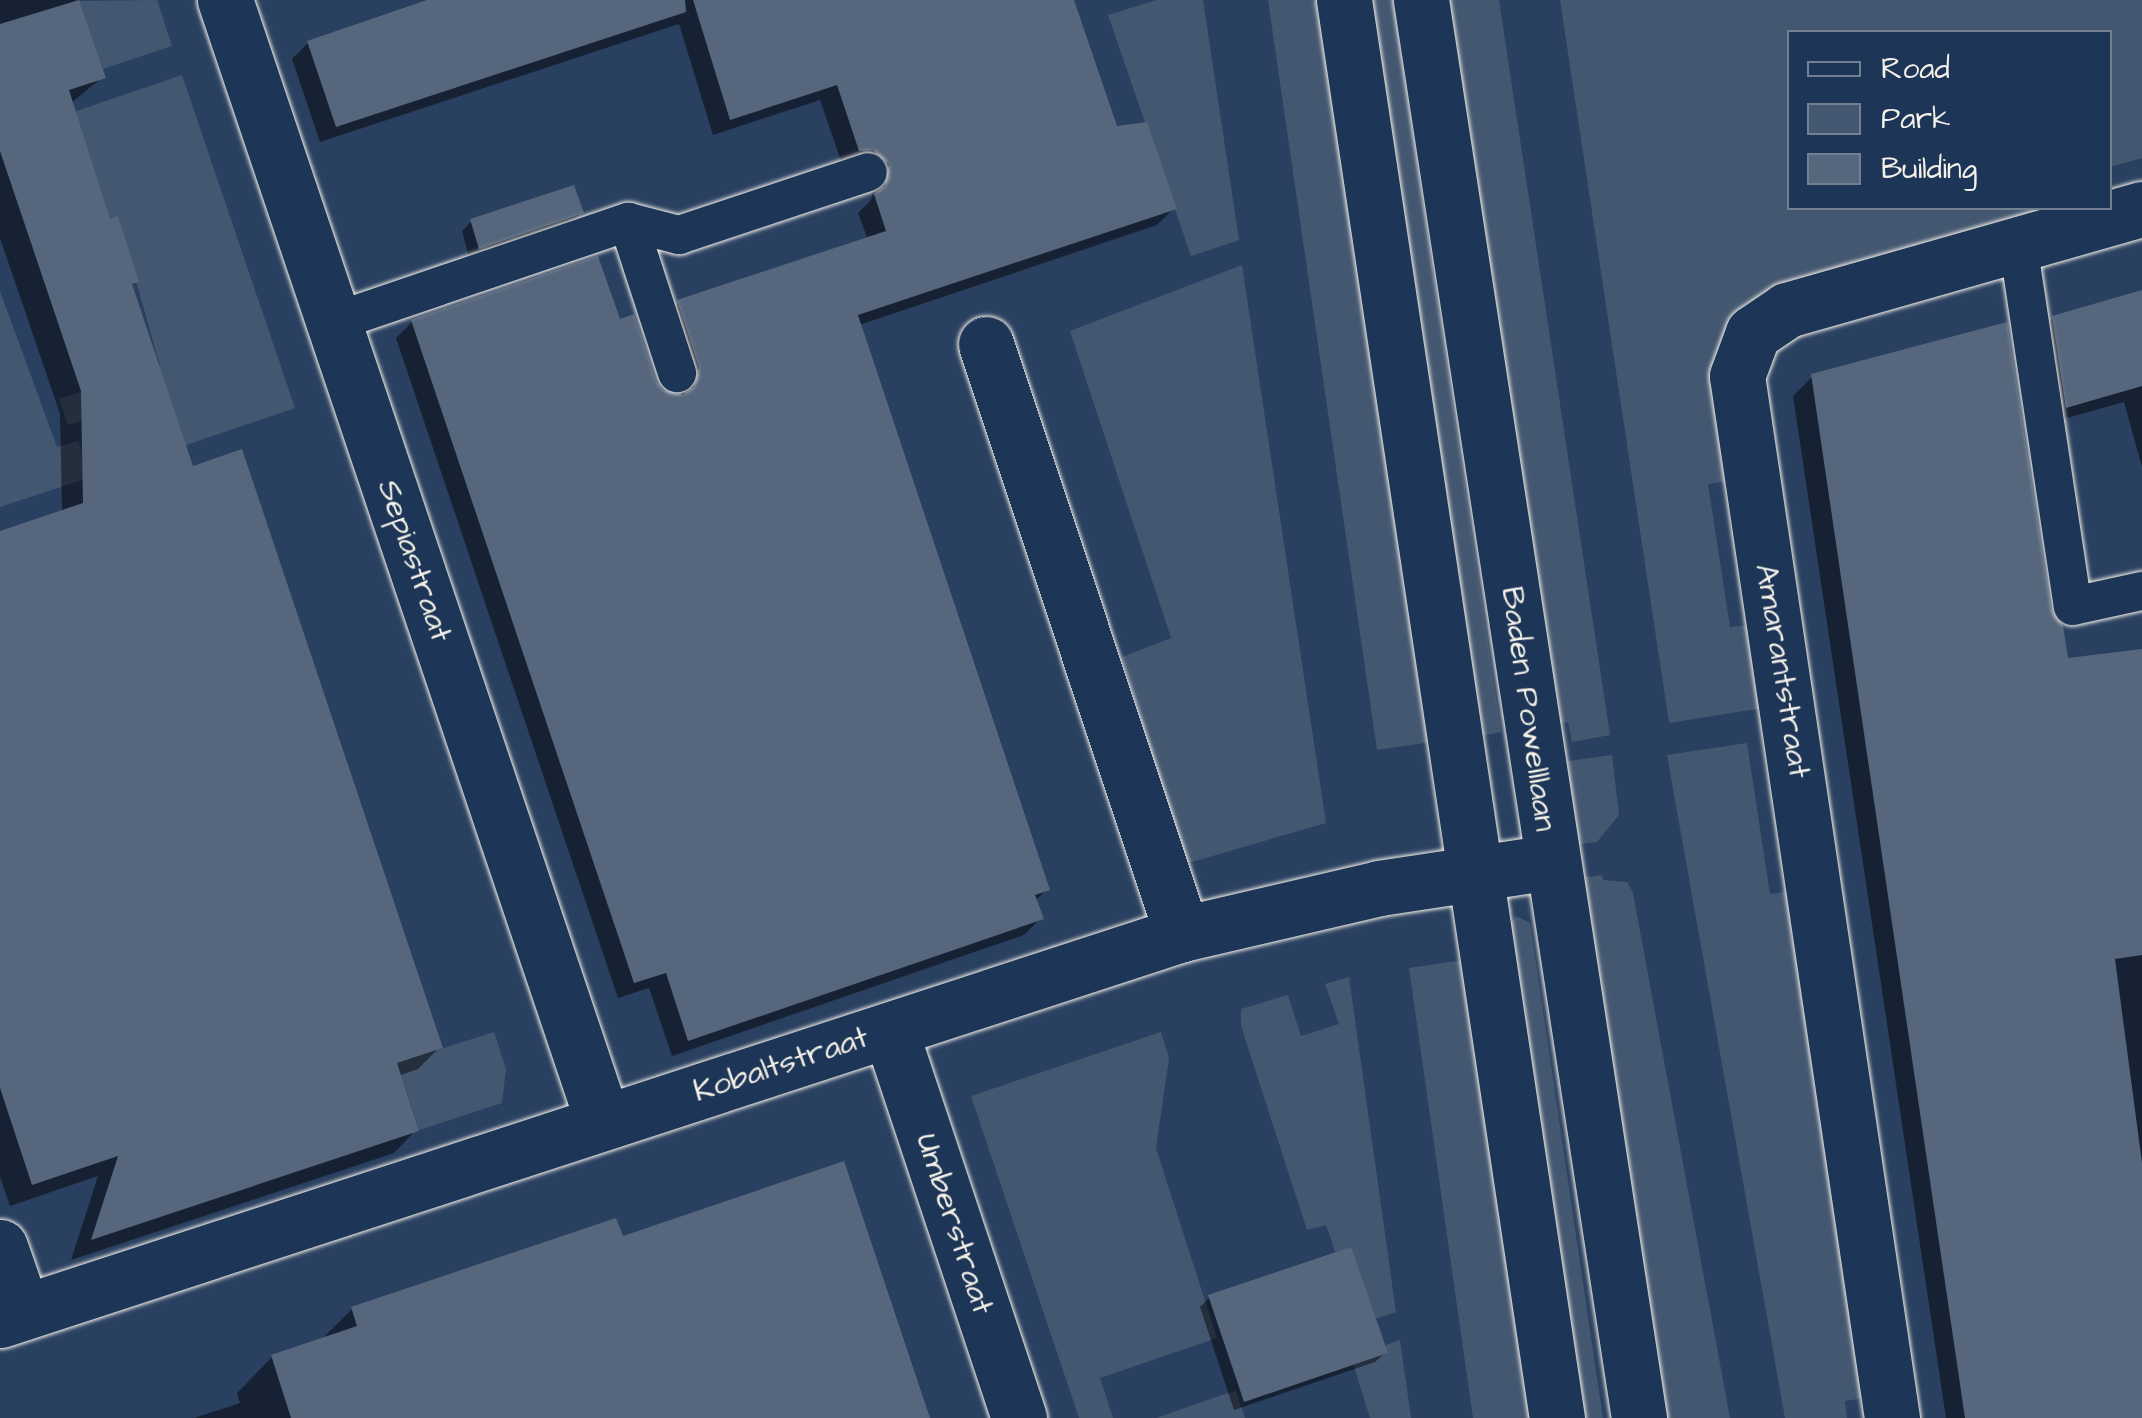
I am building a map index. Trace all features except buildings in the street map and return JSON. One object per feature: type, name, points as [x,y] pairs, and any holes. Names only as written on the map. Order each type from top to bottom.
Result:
[{"type":"street","name":"Sepiastraat","points":[[225,0],[603,1122]]},
{"type":"street","points":[[1344,0],[1472,874],[1557,1418]]},
{"type":"street","name":"Baden Powelllaan","points":[[1422,0],[1639,1418]]},
{"type":"street","name":"Amarantstraat","points":[[1892,1418],[1737,376],[1754,333],[1787,310],[2142,208]]},
{"type":"street","points":[[986,344],[1182,934]]},
{"type":"street","name":"Kobaltstraat","points":[[0,1247],[11,1315],[1182,934],[1379,888],[1551,862]]},
{"type":"street","name":"Umberstraat","points":[[890,1030],[1019,1418]]},
{"type":"lane","points":[[334,322],[628,222],[678,235],[868,172]]},
{"type":"lane","points":[[628,222],[677,373]]},
{"type":"lane","points":[[2018,244],[2073,606],[2142,591]]},
{"type":"green space","points":[[157,0],[172,46],[103,69],[79,1]]},
{"type":"green space","points":[[1156,0],[1203,0],[1239,240],[1191,256],[1108,15]]},
{"type":"green space","points":[[1268,0],[1320,0],[1431,742],[1377,750]]},
{"type":"green space","points":[[1371,0],[1393,0],[1501,732],[1480,736]]},
{"type":"green space","points":[[1446,0],[1499,0],[1610,735],[1572,742],[1568,722],[1554,725]]},
{"type":"green space","points":[[1560,0],[2142,0],[2142,158],[2112,166],[2112,30],[1787,30],[1787,210],[2060,210],[1769,292],[1745,304],[1726,327],[1736,480],[1708,484],[1730,627],[1757,624],[1769,707],[1669,723]]},
{"type":"green space","points":[[182,75],[295,408],[107,472],[90,419],[68,425],[59,399],[160,366],[118,217],[110,219],[56,118]]},
{"type":"green space","points":[[1242,265],[1326,823],[1185,864],[1122,657],[1171,638],[1070,331]]},
{"type":"green space","points":[[0,291],[57,447],[78,441],[91,477],[0,507]]},
{"type":"green space","points":[[1747,743],[1770,894],[1796,890],[1872,1397],[1845,1401],[1847,1418],[1785,1418],[1667,755]]},
{"type":"green space","points":[[1612,755],[1619,815],[1597,842],[1572,845],[1561,762]]},
{"type":"green space","points":[[1602,875],[1603,880],[1627,882],[1633,893],[1730,1418],[1658,1418],[1578,878]]},
{"type":"green space","points":[[1516,916],[1530,923],[1603,1418],[1584,1418],[1509,926]]},
{"type":"green space","points":[[1463,960],[1533,1418],[1473,1418],[1409,968]]},
{"type":"green space","points":[[1349,977],[1396,1312],[1360,1324],[1326,1225],[1307,1230],[1241,1026],[1241,1009],[1288,995],[1301,1036],[1339,1024],[1325,984]]},
{"type":"green space","points":[[494,1032],[506,1069],[502,1103],[419,1130],[397,1063]]},
{"type":"green space","points":[[1161,1032],[1169,1058],[1156,1148],[1217,1338],[1100,1378],[1113,1418],[1079,1418],[971,1096]]},
{"type":"green space","points":[[1400,1340],[1411,1418],[1370,1418],[1351,1357]]},
{"type":"green space","points":[[1236,1391],[1245,1418],[1156,1418],[1222,1395]]}]
